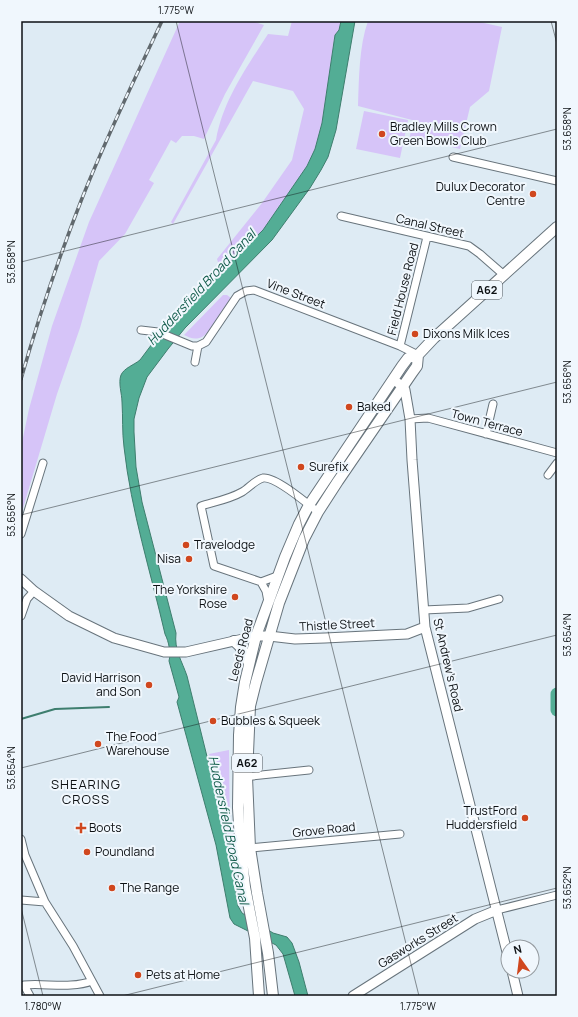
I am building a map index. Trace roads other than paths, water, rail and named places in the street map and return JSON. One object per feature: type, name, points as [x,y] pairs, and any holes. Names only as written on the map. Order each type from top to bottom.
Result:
[{"type":"main road","name":"Leeds Road","points":[[273,996],[266,941],[250,848],[243,777],[241,707],[256,636],[284,557],[309,505],[408,358],[418,355],[557,227]]},
{"type":"main road","name":"Leeds Road","points":[[259,996],[255,938],[245,887],[238,808],[243,777],[250,706],[269,636],[293,564],[304,538],[318,512],[417,366],[418,355]]},
{"type":"main road","points":[[234,641],[247,656],[249,664]]},
{"type":"street","points":[[453,157],[557,181]]},
{"type":"street","name":"Canal Street","points":[[341,216],[469,246],[504,275]]},
{"type":"street","name":"Field House Road","points":[[400,346],[427,237]]},
{"type":"street","name":"Vine Street","points":[[198,346],[206,342],[237,296],[246,291],[254,290],[400,346],[418,355]]},
{"type":"street","points":[[141,330],[158,332],[192,346],[198,346],[194,362]]},
{"type":"street","points":[[393,380],[403,386]]},
{"type":"street","name":"St Andrew's Road","points":[[403,386],[410,418],[425,627],[504,939]]},
{"type":"street","points":[[486,434],[493,404]]},
{"type":"street","name":"Town Terrace","points":[[410,418],[428,418],[557,453]]},
{"type":"street","points":[[21,534],[43,463]]},
{"type":"street","points":[[548,476],[557,463]]},
{"type":"street","points":[[277,576],[261,582],[214,566],[201,506],[241,493],[250,488],[255,482],[264,478],[273,480],[285,487],[318,512]]},
{"type":"street","name":"Thistle Street","points":[[21,578],[34,591],[69,616],[114,638],[164,652],[186,652],[256,636],[295,639],[413,634],[424,638],[430,646]]},
{"type":"street","points":[[261,582],[266,591],[268,602]]},
{"type":"street","points":[[21,616],[27,599],[34,591]]},
{"type":"street","points":[[424,610],[468,608],[499,599]]},
{"type":"street","name":"Thistle Street","points":[[407,634],[425,627]]},
{"type":"street","points":[[243,777],[309,770]]},
{"type":"street","name":"Grove Road","points":[[250,848],[400,834]]},
{"type":"street","points":[[21,839],[25,855],[45,902],[73,946],[100,996]]},
{"type":"street","points":[[497,910],[557,895]]},
{"type":"street","points":[[21,900],[45,902]]},
{"type":"street","name":"Gasworks Street","points":[[353,996],[475,919],[497,910]]},
{"type":"street","points":[[514,979],[518,996]]},
{"type":"street","points":[[30,996],[24,985],[81,985],[92,981]]},
{"type":"waterway","points":[[557,694],[557,710]]},
{"type":"waterway","points":[[21,719],[55,709],[109,707]]},
{"type":"railway","points":[[21,379],[34,334],[64,245],[90,178],[162,21]]},
{"type":"place","name":"Bradley Mills Crown Green Bowls Club","points":[[382,134]]},
{"type":"place","name":"Dulux Decorator Centre","points":[[533,194]]},
{"type":"place","name":"Dixons Milk Ices","points":[[415,334]]},
{"type":"place","name":"Baked","points":[[349,407]]},
{"type":"place","name":"Surefix","points":[[301,467]]},
{"type":"place","name":"Travelodge","points":[[186,545]]},
{"type":"place","name":"Nisa","points":[[189,559]]},
{"type":"place","name":"The Yorkshire Rose","points":[[235,597]]},
{"type":"place","name":"David Harrison and Son","points":[[149,685]]},
{"type":"place","name":"Bubbles & Squeek","points":[[213,721]]},
{"type":"place","name":"The Food Warehouse","points":[[98,744]]},
{"type":"place","name":"TrustFord Huddersfield","points":[[525,818]]},
{"type":"place","name":"Boots","points":[[81,828]]},
{"type":"place","name":"Poundland","points":[[87,852]]},
{"type":"place","name":"The Range","points":[[112,888]]},
{"type":"place","name":"Pets at Home","points":[[138,975]]},
{"type":"district","name":"SHEARING CROSS","points":[[86,792]]},
{"type":"water label","name":"Huddersfield Broad Canal","points":[[201,287]]},
{"type":"water label","name":"Huddersfield Broad Canal","points":[[229,830]]}]
